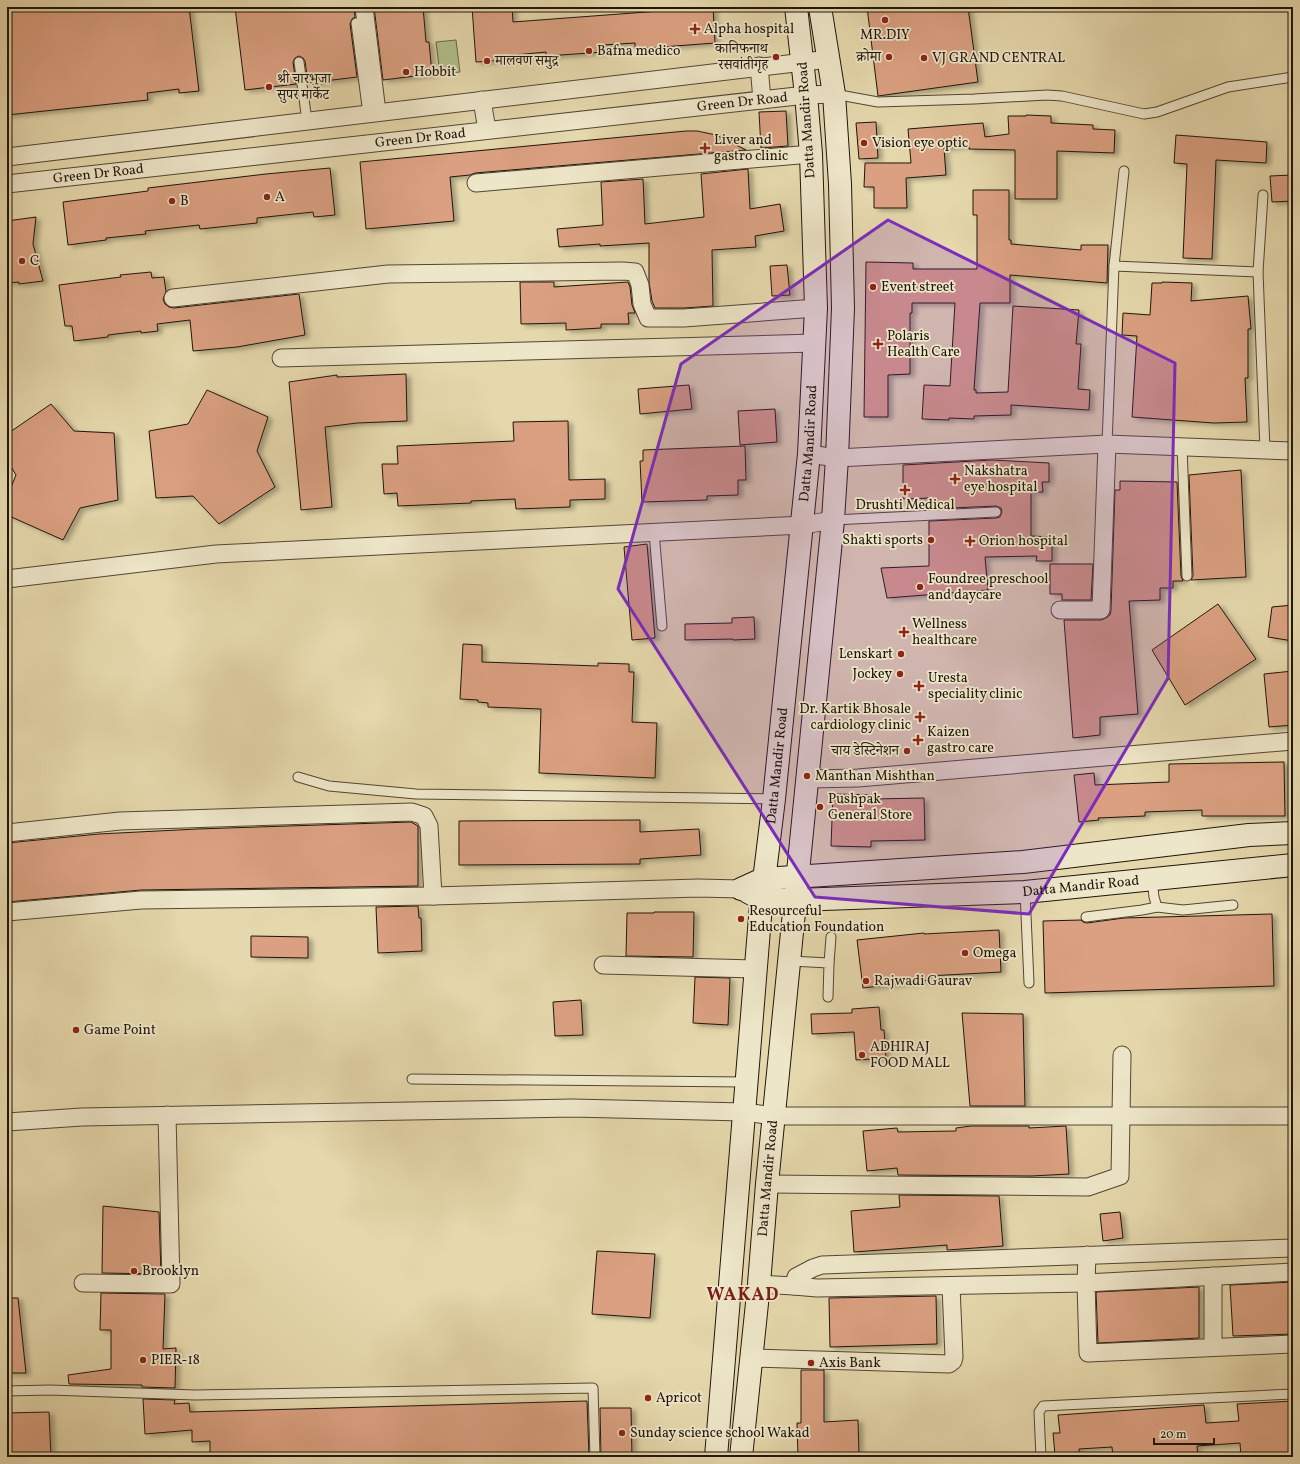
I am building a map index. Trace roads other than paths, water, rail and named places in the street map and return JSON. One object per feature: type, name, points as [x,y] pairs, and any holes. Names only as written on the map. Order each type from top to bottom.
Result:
[{"type":"main road","name":"Datta Mandir Road","points":[[716,1457],[762,889],[774,799],[809,454],[816,308],[811,154],[803,61],[796,7]]},
{"type":"main road","name":"Datta Mandir Road","points":[[741,1457],[833,520],[843,308],[840,184],[834,94],[820,7]]},
{"type":"main road","points":[[762,889],[798,876],[1023,862],[1249,836],[1293,833]]},
{"type":"main road","name":"Datta Mandir Road","points":[[741,889],[762,889],[795,900],[1025,892],[1293,865]]},
{"type":"street","points":[[364,7],[372,113]]},
{"type":"street","name":"Green Dr Road","points":[[7,157],[759,66],[829,59]]},
{"type":"street","points":[[759,66],[762,100]]},
{"type":"street","name":"Green Dr Road","points":[[7,184],[806,95],[834,94]]},
{"type":"street","points":[[482,100],[487,130]]},
{"type":"street","points":[[476,182],[811,154]]},
{"type":"street","points":[[172,298],[388,274],[623,271],[635,272],[640,285],[642,304],[648,318],[684,318],[816,308]]},
{"type":"street","points":[[281,358],[814,343]]},
{"type":"street","points":[[1060,610],[1101,610],[1107,444]]},
{"type":"street","points":[[809,454],[836,458],[1107,444],[1293,451]]},
{"type":"street","points":[[7,579],[216,554],[803,525],[833,520]]},
{"type":"street","points":[[808,780],[866,777],[1293,741]]},
{"type":"street","points":[[7,832],[120,822],[412,812],[424,816],[429,826],[433,896]]},
{"type":"street","points":[[7,912],[141,900],[433,896],[698,888],[741,889]]},
{"type":"street","points":[[603,965],[755,969]]},
{"type":"street","points":[[767,1184],[1088,1187],[1120,1176],[1122,1055]]},
{"type":"street","points":[[7,1122],[82,1117],[572,1108],[744,1112],[774,1116],[1293,1116]]},
{"type":"street","points":[[83,1283],[171,1284],[167,1115]]},
{"type":"street","points":[[794,1286],[796,1277],[822,1265],[1293,1248]]},
{"type":"street","points":[[1087,1255],[1086,1283],[1088,1353],[1293,1344]]},
{"type":"street","points":[[759,1284],[823,1288],[1086,1283],[1293,1272]]},
{"type":"street","points":[[1213,1276],[1213,1347]]},
{"type":"street","points":[[751,1358],[949,1364],[954,1361],[951,1286]]},
{"type":"lane","points":[[356,24],[372,113]]},
{"type":"lane","points":[[300,62],[307,121]]},
{"type":"lane","points":[[834,94],[878,102],[1047,95],[1062,96],[1144,114],[1157,112],[1228,87],[1293,77]]},
{"type":"lane","points":[[1107,444],[1114,266],[1124,171]]},
{"type":"lane","points":[[1263,195],[1258,272],[1265,450]]},
{"type":"lane","points":[[1114,266],[1258,272]]},
{"type":"lane","points":[[1182,447],[1187,576]]},
{"type":"lane","points":[[833,520],[996,512]]},
{"type":"lane","points":[[654,532],[662,626]]},
{"type":"lane","points":[[298,777],[329,786],[416,794],[774,799]]},
{"type":"lane","points":[[1152,879],[1157,907]]},
{"type":"lane","points":[[1025,892],[1029,983]]},
{"type":"lane","points":[[1086,917],[1157,907],[1183,910],[1233,905]]},
{"type":"lane","points":[[828,997],[831,937]]},
{"type":"lane","points":[[790,961],[829,963]]},
{"type":"lane","points":[[412,1079],[746,1082]]},
{"type":"lane","points":[[7,1391],[50,1390],[195,1395],[593,1388],[595,1457]]},
{"type":"lane","points":[[1041,1457],[1039,1412],[1043,1406],[1293,1394]]},
{"type":"place","name":"MR.DIY","points":[[885,20]]},
{"type":"place","name":"Alpha hospital","points":[[695,29]]},
{"type":"place","name":"Bafna medico","points":[[589,51]]},
{"type":"place","name":"कानिफनाथ रसवांतीगृह","points":[[776,57]]},
{"type":"place","name":"क्रोमा","points":[[889,57]]},
{"type":"place","name":"VJ GRAND CENTRAL","points":[[924,58]]},
{"type":"place","name":"मालवण समुद्र","points":[[487,61]]},
{"type":"place","name":"Hobbit","points":[[406,72]]},
{"type":"place","name":"श्री चारभुजा सुपर मार्केट","points":[[269,87]]},
{"type":"place","name":"Vision eye optic","points":[[864,143]]},
{"type":"place","name":"Liver and gastro clinic","points":[[705,148]]},
{"type":"place","name":"A","points":[[267,197]]},
{"type":"place","name":"B","points":[[172,201]]},
{"type":"place","name":"C","points":[[22,261]]},
{"type":"place","name":"Event street","points":[[873,287]]},
{"type":"place","name":"Polaris Health Care","points":[[878,344]]},
{"type":"place","name":"Nakshatra eye hospital","points":[[955,479]]},
{"type":"place","name":"Drushti Medical","points":[[905,490]]},
{"type":"place","name":"Shakti sports","points":[[931,540]]},
{"type":"place","name":"Orion hospital","points":[[970,541]]},
{"type":"place","name":"Foundree preschool and daycare","points":[[920,587]]},
{"type":"place","name":"Wellness healthcare","points":[[904,632]]},
{"type":"place","name":"Lenskart","points":[[901,654]]},
{"type":"place","name":"Jockey","points":[[900,674]]},
{"type":"place","name":"Uresta speciality clinic","points":[[919,686]]},
{"type":"place","name":"Dr. Kartik Bhosale cardiology clinic","points":[[920,717]]},
{"type":"place","name":"Kaizen gastro care","points":[[918,740]]},
{"type":"place","name":"चाय डेस्टिनेशन","points":[[907,751]]},
{"type":"place","name":"Manthan Mishthan","points":[[807,776]]},
{"type":"place","name":"Pushpak General Store","points":[[820,807]]},
{"type":"place","name":"Resourceful Education Foundation","points":[[741,919]]},
{"type":"place","name":"Omega","points":[[965,953]]},
{"type":"place","name":"Rajwadi Gaurav","points":[[866,981]]},
{"type":"place","name":"Game Point","points":[[76,1030]]},
{"type":"place","name":"ADHIRAJ FOOD MALL","points":[[862,1055]]},
{"type":"place","name":"Brooklyn","points":[[134,1271]]},
{"type":"place","name":"PIER-18","points":[[143,1360]]},
{"type":"place","name":"Axis Bank","points":[[811,1363]]},
{"type":"place","name":"Apricot","points":[[648,1398]]},
{"type":"place","name":"Sunday science school Wakad","points":[[622,1433]]},
{"type":"district","name":"WAKAD","points":[[743,1295]]}]
